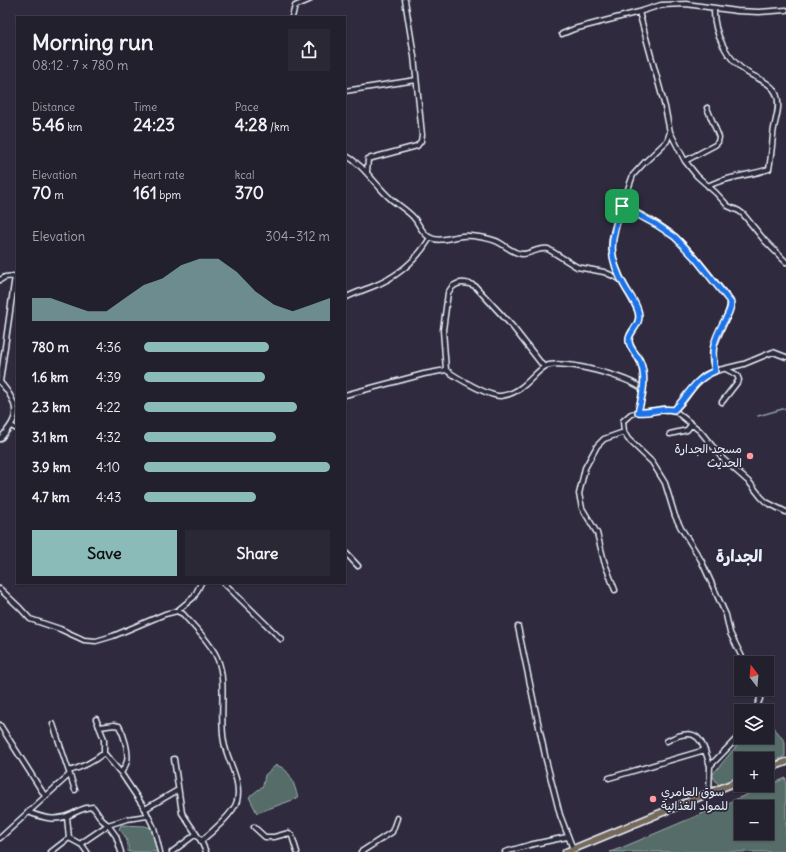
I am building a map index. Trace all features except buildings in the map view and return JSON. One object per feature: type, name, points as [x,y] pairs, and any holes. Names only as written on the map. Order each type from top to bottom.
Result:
[{"type":"main road","points":[[774,766],[786,762]]},
{"type":"main road","points":[[566,852],[734,783]]},
{"type":"street","points":[[292,16],[295,6],[309,0]]},
{"type":"street","points":[[367,172],[368,159],[417,146],[421,141],[422,135],[414,56],[405,0]]},
{"type":"street","points":[[562,34],[574,29],[661,5],[673,4],[737,11],[786,10]]},
{"type":"street","points":[[708,186],[721,180],[769,169],[774,124],[778,110],[775,91],[766,83],[744,70],[736,63],[725,48],[716,29],[714,8]]},
{"type":"street","points":[[640,12],[665,107],[670,132],[685,161],[697,176],[716,192],[728,206],[743,214],[765,241],[786,262]]},
{"type":"street","points":[[346,91],[416,80]]},
{"type":"street","points":[[685,161],[718,142],[719,137],[707,108]]},
{"type":"street","points":[[638,412],[644,389],[644,382],[640,362],[629,341],[631,334],[638,323],[638,311],[621,279],[613,258],[613,233],[630,181],[636,170],[667,141],[670,132]]},
{"type":"street","points":[[667,141],[675,142]]},
{"type":"street","points":[[346,156],[367,172],[379,188],[413,217],[423,232],[430,238],[443,240],[470,236],[496,241],[514,252],[524,254],[544,248],[577,267],[604,272],[621,279]]},
{"type":"street","points":[[622,206],[652,222],[675,237],[695,258],[730,300],[730,310],[719,332],[712,352],[715,371]]},
{"type":"street","points":[[346,298],[387,280],[402,271],[414,260],[430,238]]},
{"type":"street","points":[[0,280],[5,277],[15,276],[0,382],[11,396],[15,409],[14,420],[0,439]]},
{"type":"street","points":[[446,370],[442,330],[447,299],[450,288],[461,282],[475,286],[512,326],[544,367]]},
{"type":"street","points":[[674,410],[701,378],[715,371],[744,364],[773,352],[786,357]]},
{"type":"street","points":[[346,396],[424,374],[446,370],[467,383],[500,396],[519,389],[544,367],[552,364],[594,370],[630,381],[644,389]]},
{"type":"street","points":[[722,402],[739,380],[737,375],[726,369]]},
{"type":"street","points":[[742,656],[730,633],[726,615],[701,560],[675,516],[665,483],[652,462],[632,444],[624,432],[623,421],[631,414],[638,412],[665,409],[674,410],[700,431],[723,459],[750,482],[766,502],[786,512]]},
{"type":"street","points":[[670,434],[687,430],[691,425],[690,423]]},
{"type":"street","points":[[11,426],[16,428]]},
{"type":"street","points":[[616,590],[601,552],[597,533],[582,508],[579,494],[585,468],[597,446],[604,439],[624,432]]},
{"type":"street","points":[[346,553],[358,566]]},
{"type":"street","points":[[0,589],[30,619],[60,629],[84,640],[96,641],[113,636],[165,614],[178,611],[194,597],[200,584]]},
{"type":"street","points":[[225,584],[280,639]]},
{"type":"street","points":[[178,611],[213,650],[220,662],[222,728],[224,741],[236,777],[237,786],[238,796],[235,806],[217,827],[201,841]]},
{"type":"street","points":[[518,627],[546,760],[560,815],[567,837],[573,849]]},
{"type":"street","points":[[96,719],[104,739],[104,753],[121,773],[145,809],[154,828],[160,852]]},
{"type":"street","points":[[53,724],[75,790]]},
{"type":"street","points":[[0,725],[44,796]]},
{"type":"street","points":[[100,727],[114,725],[119,726],[128,755],[126,765],[121,773]]},
{"type":"street","points":[[667,741],[684,734],[693,735],[699,738],[710,766],[709,793]]},
{"type":"street","points":[[710,766],[734,741]]},
{"type":"street","points":[[609,778],[705,750]]},
{"type":"street","points":[[0,838],[69,773],[92,763],[104,753]]},
{"type":"street","points":[[174,758],[182,813],[201,841],[206,852]]},
{"type":"street","points":[[145,809],[178,790]]},
{"type":"street","points":[[28,812],[48,819],[56,819],[67,817],[81,809],[93,807],[116,836],[121,852]]},
{"type":"street","points":[[80,844],[108,825],[127,819],[147,816]]},
{"type":"street","points":[[67,817],[69,838]]},
{"type":"street","points":[[361,852],[392,832],[397,818]]},
{"type":"street","points":[[254,827],[268,838],[289,833],[292,836],[297,852]]},
{"type":"street","points":[[172,852],[196,834]]},
{"type":"street","points":[[505,852],[567,837]]},
{"type":"street","points":[[69,838],[80,844],[86,851]]},
{"type":"street","points":[[51,852],[69,838]]},
{"type":"green space","points":[[774,727],[785,742],[785,756],[774,762],[774,752],[734,752],[734,781],[719,786],[712,775],[738,744],[774,744]]},
{"type":"green space","points":[[276,765],[285,770],[291,778],[298,798],[257,813],[249,797],[263,786],[265,775]]},
{"type":"green space","points":[[786,778],[786,852],[610,852],[734,800],[734,840],[774,840],[774,800],[734,800],[753,792],[774,792],[774,783]]},
{"type":"green space","points":[[121,825],[145,826],[151,828],[156,839],[158,852],[128,852],[128,846],[124,834],[119,829]]},
{"type":"waterway","points":[[758,416],[786,408]]},
{"type":"place","name":"مسجد الجدارة الحديث","points":[[750,456]]},
{"type":"place","name":"سوق العامري للمواد الغذائية","points":[[653,799]]},
{"type":"district","name":"الجدارة","points":[[739,556]]},
{"type":"route","points":[[622,206],[630,209],[675,237],[695,258],[731,303],[730,310],[715,340],[712,352],[715,371],[701,378],[674,410],[665,409],[638,412],[644,389],[644,382],[640,362],[629,341],[631,334],[638,323],[639,316],[634,302],[621,279],[612,251],[612,239],[622,206]]}]
